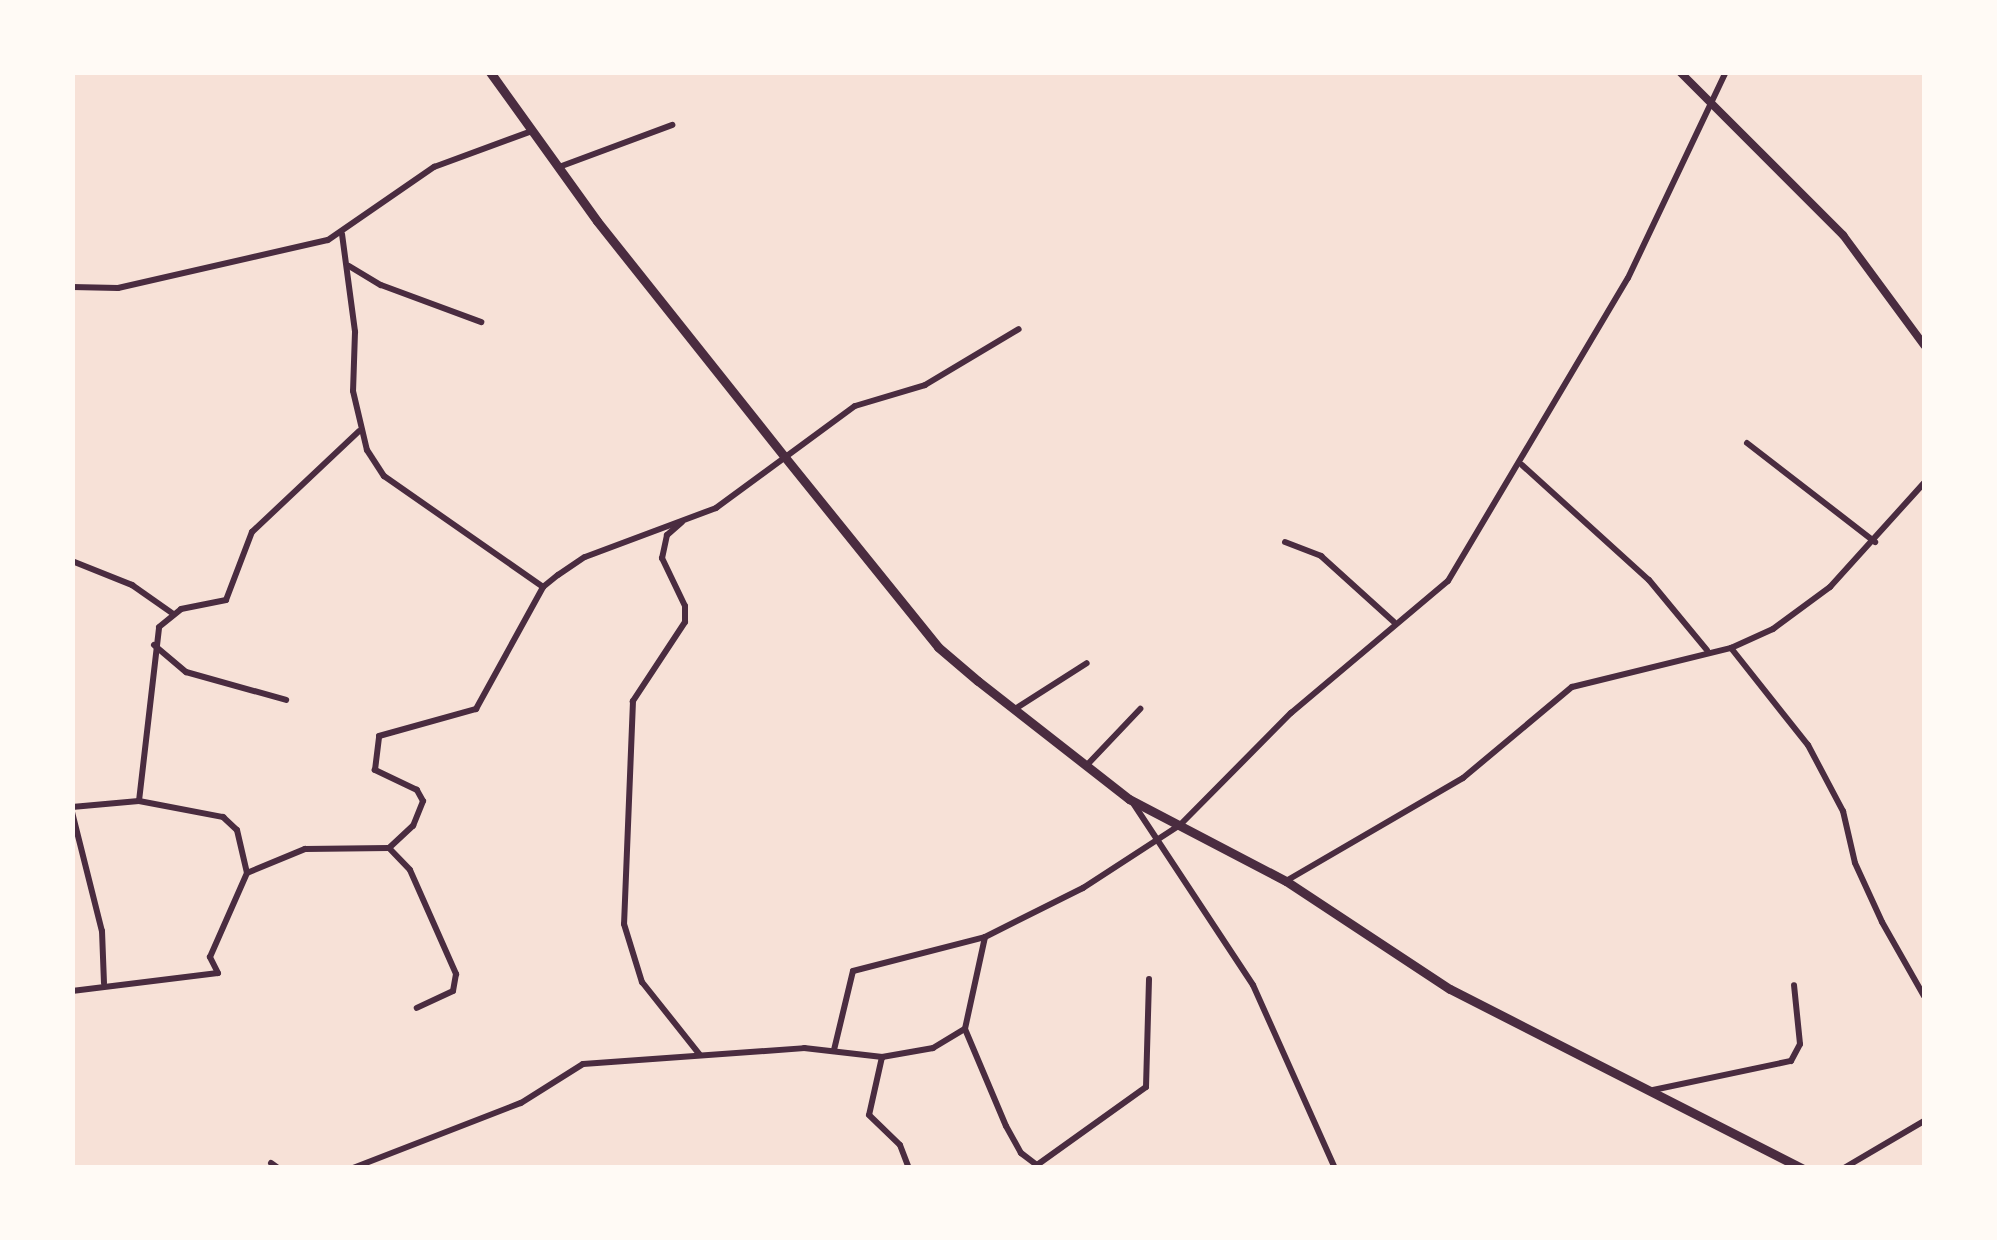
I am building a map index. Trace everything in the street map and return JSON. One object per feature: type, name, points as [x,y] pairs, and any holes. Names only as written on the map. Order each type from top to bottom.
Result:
[{"type":"main road","points":[[490,72],[558,168],[938,647],[1129,799],[1286,881],[1450,989],[1802,1168]]},
{"type":"street","points":[[1680,72],[1843,234],[1924,345]]},
{"type":"street","points":[[834,1050],[853,971],[986,937],[1082,888],[1180,825],[1394,622],[1458,568],[1522,465],[1628,278],[1715,106],[1726,72]]},
{"type":"street","points":[[558,168],[672,125]]},
{"type":"street","points":[[72,287],[118,288],[342,234],[434,167],[532,131]]},
{"type":"street","points":[[342,234],[348,265],[360,431],[384,476],[543,588]]},
{"type":"street","points":[[348,265],[381,285],[481,322]]},
{"type":"street","points":[[246,873],[304,849],[389,848],[413,826],[423,801],[417,790],[375,770],[378,736],[476,709],[543,588],[584,556],[716,508],[856,406],[925,385],[1019,328]]},
{"type":"street","points":[[140,801],[151,736],[153,644],[172,613],[226,600],[252,532],[360,431]]},
{"type":"street","points":[[1747,443],[1875,542]]},
{"type":"street","points":[[1522,465],[1649,580],[1708,650]]},
{"type":"street","points":[[1286,881],[1463,778],[1572,686],[1708,650],[1732,648],[1773,628],[1830,587],[1875,542],[1924,483]]},
{"type":"street","points":[[686,518],[667,535],[662,558],[686,606],[685,622],[633,701],[624,924],[642,982],[700,1056]]},
{"type":"street","points":[[1285,542],[1321,556],[1394,622]]},
{"type":"street","points":[[72,560],[132,585],[172,613]]},
{"type":"street","points":[[153,644],[186,672],[286,700]]},
{"type":"street","points":[[1732,648],[1808,745],[1843,811],[1855,863],[1882,922],[1924,996]]},
{"type":"street","points":[[1015,709],[1087,663]]},
{"type":"street","points":[[1086,766],[1140,709]]},
{"type":"street","points":[[1129,799],[1160,836],[1253,985],[1334,1168]]},
{"type":"street","points":[[72,991],[104,983],[218,974],[210,957],[246,873],[232,822],[140,801],[72,810],[102,931],[104,983]]},
{"type":"street","points":[[389,848],[410,870],[456,974],[453,991],[416,1008]]},
{"type":"street","points":[[986,937],[965,1028],[1021,1152],[1038,1165],[1047,1163],[1146,1087],[1149,979]]},
{"type":"street","points":[[1647,1092],[1791,1061],[1800,1044],[1794,985]]},
{"type":"street","points":[[353,1168],[521,1103],[583,1064],[834,1050],[882,1057],[933,1048],[965,1028]]},
{"type":"street","points":[[882,1057],[869,1115],[900,1144],[909,1168]]},
{"type":"street","points":[[1844,1168],[1924,1120]]}]
